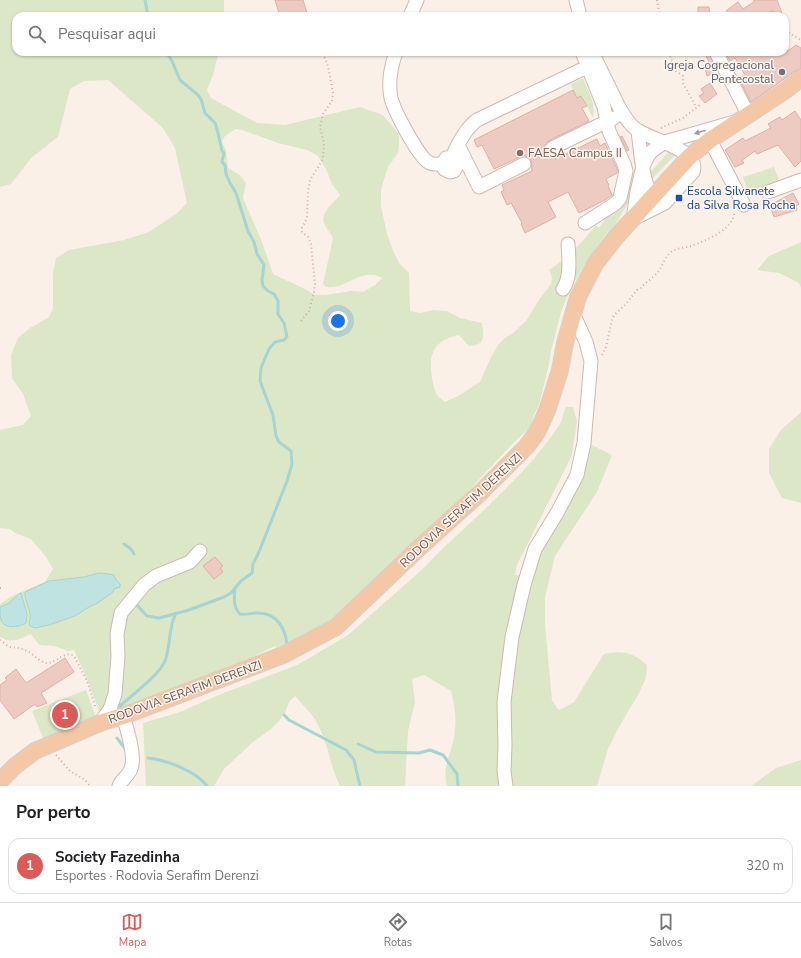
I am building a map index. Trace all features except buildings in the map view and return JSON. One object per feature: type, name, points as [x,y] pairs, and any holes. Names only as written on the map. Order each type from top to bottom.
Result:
[{"type":"main road","name":"RODOVIA SERAFIM DERENZI","points":[[0,781],[15,766],[35,751],[100,723],[124,716],[283,655],[336,628],[481,492],[526,447],[536,434],[548,408],[560,370],[578,297],[595,264],[616,237],[634,219],[656,202],[690,156],[710,140],[786,90],[801,78]]},
{"type":"street","points":[[576,0],[579,12]]},
{"type":"street","points":[[411,12],[415,1]]},
{"type":"street","points":[[394,56],[390,80],[391,98],[397,115],[417,150],[426,161],[431,164],[447,160],[467,130],[477,120],[587,67]]},
{"type":"street","points":[[583,56],[604,107],[606,122],[624,164],[626,175],[620,198],[616,203],[585,223]]},
{"type":"street","points":[[594,56],[615,100],[624,115],[638,131],[665,142],[690,156]]},
{"type":"street","points":[[634,219],[634,206],[643,166],[652,151],[665,142],[742,118],[731,68],[720,56]]},
{"type":"street","points":[[604,107],[615,100]]},
{"type":"street","points":[[552,148],[624,115]]},
{"type":"street","points":[[638,131],[647,187],[656,202]]},
{"type":"street","points":[[710,140],[739,208]]},
{"type":"street","points":[[458,145],[479,187],[524,164]]},
{"type":"street","points":[[768,192],[800,184]]},
{"type":"street","points":[[563,290],[567,284],[569,260],[568,244]]},
{"type":"street","points":[[506,786],[504,771],[504,702],[512,637],[524,585],[535,550],[577,475],[584,443],[591,361],[586,342],[573,313]]},
{"type":"street","points":[[100,723],[110,709],[115,694],[118,662],[117,634],[121,613],[144,586],[156,576],[190,562],[200,551]]},
{"type":"street","points":[[119,786],[131,770],[133,752],[124,716]]},
{"type":"path","points":[[657,0],[659,12]]},
{"type":"path","points":[[789,33],[801,40]]},
{"type":"path","points":[[302,321],[309,312],[315,284],[311,244],[308,237],[302,232],[302,228],[307,218],[310,180],[323,159],[324,144],[320,127],[323,114],[332,101],[333,93],[328,66],[323,56]]},
{"type":"path","points":[[670,56],[676,71],[683,76],[683,84],[696,108]]},
{"type":"path","points":[[656,129],[665,127],[683,118],[701,104]]},
{"type":"path","points":[[591,361],[596,361],[604,352],[608,343],[614,315],[625,306],[637,290],[640,290],[658,272],[662,262],[670,252],[676,249],[693,246],[716,235],[732,222],[739,208]]},
{"type":"path","points":[[0,640],[9,647],[19,647],[36,656],[42,662],[48,663],[64,655],[71,654],[74,656],[88,681],[100,723]]},
{"type":"path","points":[[49,746],[70,771],[85,780],[90,786]]},
{"type":"green space","points":[[0,0],[224,0],[224,12],[12,12],[12,56],[218,56],[207,90],[211,98],[257,123],[285,125],[360,107],[383,115],[399,134],[399,145],[398,153],[388,167],[385,176],[381,190],[381,206],[387,234],[394,253],[400,264],[409,273],[410,311],[420,313],[433,310],[447,311],[460,318],[482,323],[483,339],[475,346],[469,346],[459,335],[450,337],[438,344],[432,355],[431,369],[434,388],[439,398],[445,402],[458,396],[480,382],[490,359],[499,344],[526,321],[551,284],[552,278],[549,270],[574,249],[596,225],[599,228],[611,213],[621,209],[626,202],[632,185],[634,185],[627,205],[615,225],[607,233],[584,265],[571,288],[562,309],[539,405],[534,415],[531,427],[515,441],[461,499],[356,600],[313,634],[276,648],[275,646],[246,660],[101,716],[74,650],[68,651],[54,646],[39,645],[31,634],[20,639],[12,640],[0,637],[0,604],[12,596],[45,582],[53,569],[46,557],[31,539],[15,533],[10,529],[0,528],[0,430],[23,425],[31,416],[23,394],[12,378],[11,355],[18,338],[30,328],[49,317],[53,309],[53,273],[56,258],[69,250],[124,240],[149,232],[176,214],[187,203],[175,148],[163,128],[108,80],[84,81],[70,89],[58,137],[31,158],[11,184],[0,187]],"holes":[[[235,129],[242,130],[278,143],[307,150],[318,156],[326,169],[332,184],[340,195],[327,210],[323,218],[333,238],[323,284],[326,287],[337,286],[366,275],[371,275],[382,278],[375,285],[363,292],[351,291],[315,295],[273,274],[262,242],[243,198],[246,183],[240,175],[228,168],[226,150],[222,142],[224,137]]]},
{"type":"green space","points":[[583,79],[591,98],[594,108],[593,118],[582,96],[577,98],[571,86],[571,84]]},
{"type":"green space","points":[[671,149],[676,154],[652,179],[648,175]]},
{"type":"green space","points":[[774,167],[780,183],[748,193],[743,177]]},
{"type":"green space","points":[[801,242],[801,288],[799,283],[779,273],[757,270],[769,256]]},
{"type":"green space","points":[[566,407],[573,407],[577,421],[572,455],[517,565],[515,575],[529,576],[576,487],[586,439],[592,445],[612,455],[597,492],[555,556],[545,597],[545,625],[552,700],[560,710],[574,702],[604,654],[616,652],[627,653],[637,657],[647,665],[646,678],[608,749],[597,786],[447,786],[446,766],[453,744],[455,724],[455,714],[451,691],[424,675],[412,679],[415,702],[408,731],[405,786],[340,786],[324,738],[315,719],[295,696],[289,702],[285,713],[279,721],[270,730],[253,742],[224,769],[214,786],[146,786],[143,723],[180,712],[221,694],[297,665],[348,635],[426,566],[518,477],[560,424]]},
{"type":"green space","points":[[801,412],[801,503],[782,498],[769,473],[769,449],[781,430]]},
{"type":"green space","points":[[86,690],[97,720],[44,740],[32,711]]},
{"type":"green space","points":[[801,760],[801,786],[751,786],[776,768]]},
{"type":"water","points":[[99,573],[114,575],[120,584],[120,587],[114,589],[113,592],[96,604],[75,616],[49,625],[35,628],[30,626],[30,614],[25,592],[49,581],[84,577]]},
{"type":"water","points":[[20,593],[27,614],[26,623],[20,626],[12,627],[6,625],[1,620],[0,607],[9,603]]},
{"type":"waterway","points":[[145,0],[147,12]]},
{"type":"waterway","points":[[134,602],[147,616],[159,618],[189,610],[231,593],[241,581],[252,573],[253,564],[287,481],[292,464],[291,451],[279,442],[276,436],[273,415],[260,381],[261,368],[269,349],[275,342],[284,340],[287,337],[284,323],[278,314],[278,301],[274,294],[263,286],[262,280],[264,265],[257,254],[236,193],[226,174],[225,165],[222,162],[224,153],[222,151],[215,123],[205,113],[201,99],[198,95],[180,80],[169,56]]},
{"type":"waterway","points":[[124,544],[131,549],[134,554]]},
{"type":"waterway","points":[[235,588],[235,605],[240,614],[263,613],[270,615],[282,628],[285,634],[287,646]]},
{"type":"waterway","points":[[114,711],[150,680],[162,667],[167,655],[173,619],[176,613]]},
{"type":"waterway","points":[[284,715],[289,720],[346,750],[354,760],[360,786]]},
{"type":"waterway","points":[[117,738],[126,750]]},
{"type":"waterway","points":[[358,744],[376,752],[419,753],[430,750],[443,755],[457,774],[458,786]]},
{"type":"waterway","points":[[148,758],[180,767],[196,776],[207,786]]},
{"type":"place","name":"Igreja Cogregacional Pentecostal","points":[[782,72]]},
{"type":"place","name":"FAESA Campus II","points":[[520,153]]},
{"type":"place","name":"Escola Silvanete da Silva Rosa Rocha","points":[[679,198]]},
{"type":"place","name":"Society Fazedinha","points":[[65,715]]}]
